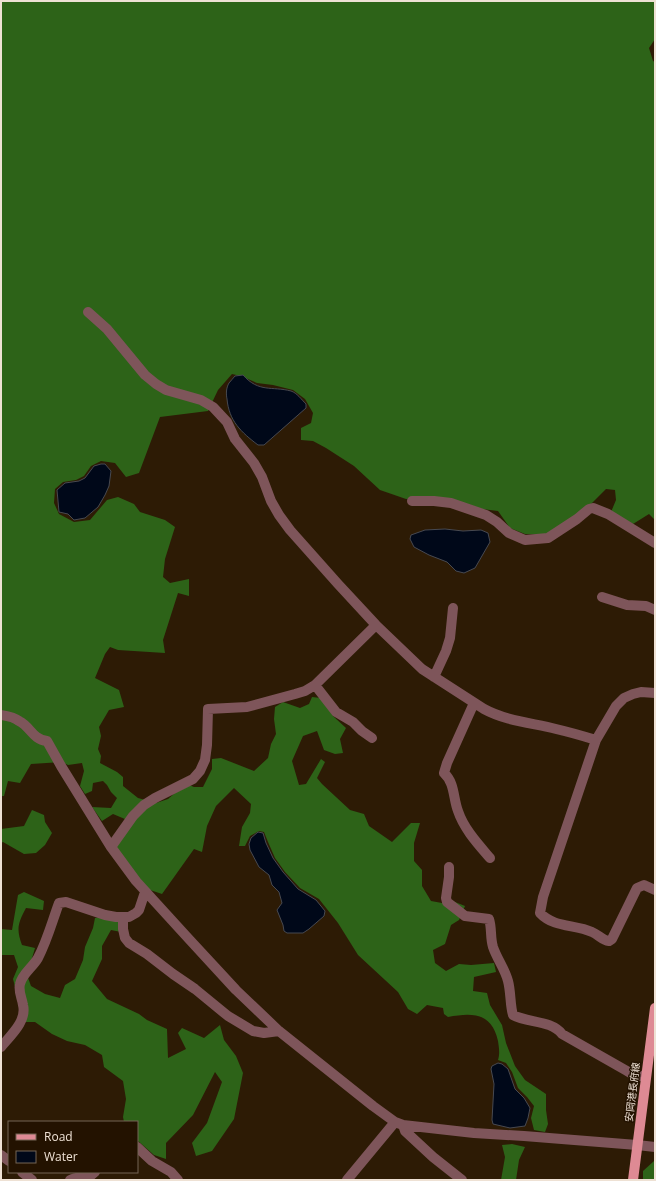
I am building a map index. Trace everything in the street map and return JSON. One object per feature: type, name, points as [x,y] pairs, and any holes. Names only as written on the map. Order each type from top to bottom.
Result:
[{"type":"main road","name":"安岡港長府線","points":[[632,1180],[655,1008]]},
{"type":"street","points":[[88,312],[107,329],[145,375],[156,384],[166,390],[201,400],[213,407],[227,422],[235,439],[254,463],[262,477],[271,501],[290,530],[376,625],[422,669],[494,715],[596,740]]},
{"type":"street","points":[[412,501],[445,501],[486,515],[497,522],[509,533],[525,540],[548,538],[577,519],[589,508],[593,508],[608,514],[655,543]]},
{"type":"street","points":[[602,597],[627,606],[646,606],[655,610]]},
{"type":"street","points":[[434,677],[446,651],[450,638],[454,608]]},
{"type":"street","points":[[111,846],[133,816],[144,805],[193,779],[200,771],[205,760],[207,745],[208,709],[248,706],[305,691],[315,685],[376,625]]},
{"type":"street","points":[[315,685],[336,712],[353,722],[372,738]]},
{"type":"street","points":[[655,693],[641,692],[624,698],[616,706],[596,740],[541,905],[540,913],[546,919],[553,922],[592,932],[604,940],[609,941],[612,939],[637,888],[644,885],[655,890]]},
{"type":"street","points":[[474,703],[446,762],[444,773],[449,777],[457,811],[467,829],[490,858]]},
{"type":"street","points":[[1,715],[21,721],[35,737],[47,741],[111,846],[136,881],[236,990],[279,1031],[373,1106],[399,1123],[405,1131],[433,1157],[462,1180]]},
{"type":"street","points":[[450,867],[446,898],[447,902],[465,916],[489,919],[490,936],[493,947],[508,980],[514,1015],[518,1018],[540,1022],[559,1030],[562,1034],[632,1074],[646,1078]]},
{"type":"street","points":[[1,1047],[19,1026],[24,1014],[24,1006],[20,995],[20,983],[40,954],[59,903],[66,902],[105,915],[123,918],[129,917],[139,910],[146,892]]},
{"type":"street","points":[[123,918],[125,938],[129,943],[147,954],[195,989],[228,1016],[253,1031],[264,1033],[279,1031]]},
{"type":"street","points":[[399,1123],[474,1133],[637,1145],[655,1148]]},
{"type":"street","points":[[347,1180],[399,1123]]},
{"type":"street","points":[[138,1147],[152,1161],[171,1172],[178,1180]]},
{"type":"street","points":[[23,1173],[32,1180]]},
{"type":"street","points":[[70,1180],[75,1177],[89,1176],[94,1173]]},
{"type":"green space","points":[[1,1],[655,1],[655,39],[649,48],[653,61],[655,62],[655,520],[649,514],[633,524],[611,512],[616,500],[615,490],[606,489],[585,510],[548,535],[525,534],[510,528],[498,511],[482,509],[439,498],[406,499],[380,490],[354,466],[326,448],[313,441],[301,440],[301,428],[311,423],[313,413],[305,399],[293,390],[257,383],[232,374],[218,390],[208,411],[160,417],[139,473],[126,477],[115,463],[101,461],[91,466],[84,476],[76,480],[63,482],[55,489],[54,503],[59,514],[74,522],[90,520],[107,500],[118,497],[134,504],[140,512],[165,520],[175,527],[165,559],[163,577],[170,583],[189,579],[189,596],[178,593],[163,640],[165,653],[118,650],[110,647],[105,654],[95,678],[119,690],[124,707],[109,710],[99,727],[101,736],[98,749],[101,756],[100,763],[123,777],[123,786],[138,798],[156,803],[168,799],[176,792],[189,785],[194,787],[203,787],[212,769],[212,759],[221,758],[254,771],[268,758],[271,744],[276,734],[274,719],[275,707],[283,702],[300,708],[309,704],[312,697],[321,698],[333,716],[346,728],[340,739],[343,753],[335,754],[324,750],[317,731],[303,736],[292,761],[299,785],[306,784],[321,759],[325,762],[317,778],[322,784],[350,810],[364,814],[369,826],[392,842],[411,823],[420,823],[414,843],[414,861],[422,870],[422,886],[431,901],[442,903],[450,900],[465,906],[459,920],[451,925],[445,944],[433,950],[435,963],[446,971],[459,964],[471,965],[494,963],[496,972],[474,977],[473,991],[487,993],[490,1005],[502,1025],[506,1043],[515,1066],[525,1080],[546,1094],[548,1124],[545,1132],[534,1130],[531,1118],[534,1106],[518,1088],[512,1072],[506,1063],[498,1060],[498,1041],[491,1025],[486,1020],[473,1015],[457,1015],[448,1017],[444,1014],[443,1008],[427,1005],[417,1014],[408,1009],[398,992],[358,955],[338,923],[319,899],[300,888],[285,872],[275,858],[264,832],[259,831],[250,836],[245,846],[239,846],[242,827],[250,813],[251,804],[234,788],[216,806],[207,826],[202,852],[194,849],[162,894],[150,890],[138,880],[116,847],[132,822],[113,814],[102,821],[92,807],[111,808],[117,798],[103,781],[93,783],[92,791],[85,794],[80,786],[84,771],[82,763],[68,765],[62,762],[31,764],[20,783],[8,781],[4,796],[1,796]]},
{"type":"green space","points":[[32,810],[44,815],[45,822],[52,833],[45,845],[36,853],[24,854],[3,842],[1,843],[1,829],[24,826]]},
{"type":"green space","points":[[24,892],[44,901],[43,910],[26,908],[19,926],[19,935],[22,945],[35,948],[27,975],[31,986],[45,994],[60,998],[65,985],[75,979],[83,960],[85,947],[93,928],[95,918],[101,917],[121,919],[121,932],[111,930],[102,946],[102,959],[92,981],[107,999],[167,1029],[168,1058],[186,1049],[178,1033],[182,1028],[204,1038],[220,1025],[224,1040],[236,1056],[243,1073],[234,1119],[212,1151],[196,1156],[192,1143],[207,1123],[222,1082],[215,1072],[193,1115],[166,1143],[166,1159],[154,1155],[138,1141],[138,1121],[124,1121],[126,1099],[123,1081],[104,1067],[102,1055],[85,1045],[67,1041],[52,1034],[35,1022],[24,1022],[13,979],[18,967],[14,955],[1,955],[1,929],[12,930],[18,895]]},
{"type":"green space","points":[[512,1144],[525,1147],[519,1160],[516,1180],[501,1180],[505,1157],[502,1145]]},
{"type":"green space","points":[[654,1161],[655,1180],[643,1180],[643,1171]]},
{"type":"water","points":[[243,375],[249,381],[260,387],[291,391],[299,396],[306,404],[306,408],[264,445],[258,445],[241,431],[230,414],[226,393],[228,385],[235,376]]},
{"type":"water","points":[[105,464],[111,471],[109,486],[98,507],[85,518],[74,520],[68,514],[59,512],[57,490],[65,483],[79,481],[85,478],[94,466]]},
{"type":"water","points":[[445,529],[463,531],[481,530],[488,533],[490,542],[475,568],[464,573],[456,571],[447,562],[414,547],[410,539],[411,535],[425,530]]},
{"type":"water","points":[[258,832],[263,833],[273,858],[283,872],[298,889],[316,900],[325,911],[324,916],[303,933],[287,933],[284,931],[277,910],[282,903],[279,892],[272,885],[269,875],[259,867],[250,850],[249,844],[251,838]]},
{"type":"water","points":[[498,1063],[502,1064],[508,1069],[515,1089],[524,1098],[530,1108],[525,1126],[510,1128],[493,1124],[494,1084],[491,1069],[492,1066]]}]
